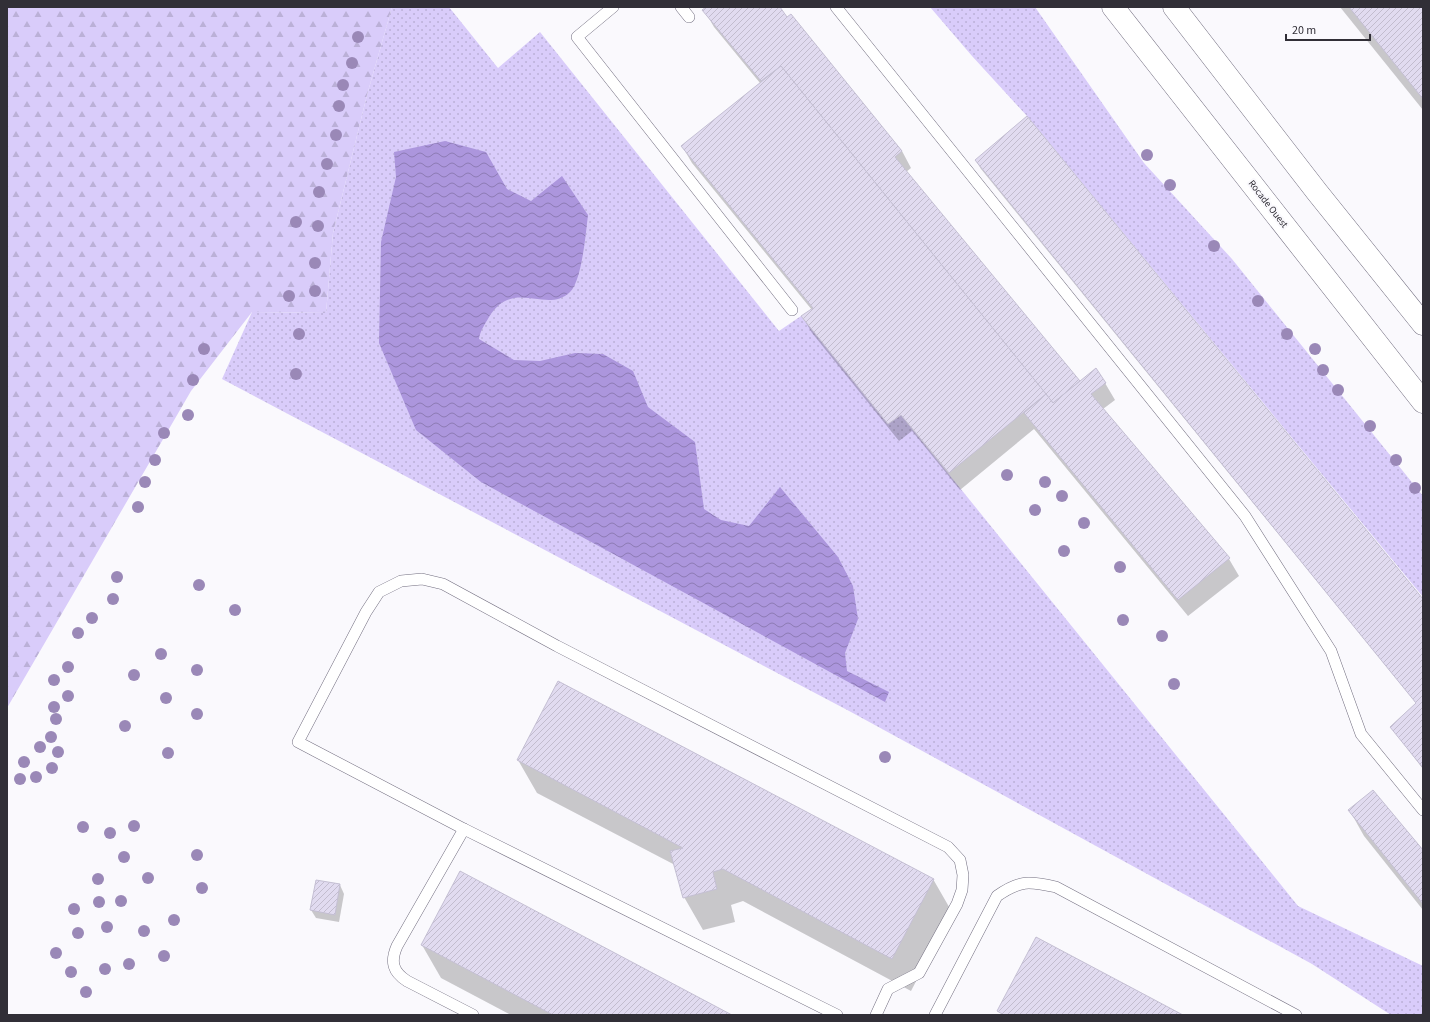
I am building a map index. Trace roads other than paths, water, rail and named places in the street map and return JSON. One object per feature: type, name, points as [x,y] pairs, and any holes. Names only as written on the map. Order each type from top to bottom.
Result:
[{"type":"highway","name":"Rocade Ouest","points":[[1113,7],[1423,402]]},
{"type":"highway","points":[[1174,7],[1317,192],[1423,324]]},
{"type":"lane","points":[[613,7],[577,37],[792,310]]},
{"type":"lane","points":[[681,7],[689,17]]},
{"type":"lane","points":[[836,7],[1245,516],[1331,651],[1361,734],[1423,810]]},
{"type":"lane","points":[[837,1015],[464,829],[298,742],[379,592],[401,580],[422,579],[443,584],[558,646],[948,847],[960,860],[963,875],[962,890],[957,904],[919,973],[888,990],[876,1015]]},
{"type":"lane","points":[[464,829],[397,946],[393,956],[393,966],[398,975],[407,981],[472,1015]]},
{"type":"lane","points":[[935,1015],[997,896],[1010,887],[1031,882],[1056,887],[1296,1015]]},
{"type":"water","points":[[445,141],[486,152],[507,189],[531,201],[562,176],[588,215],[585,243],[578,278],[570,292],[561,298],[551,300],[519,298],[509,299],[499,305],[489,317],[479,339],[514,360],[540,361],[575,353],[603,354],[633,371],[648,407],[695,442],[704,509],[721,520],[749,526],[780,487],[838,557],[853,586],[858,619],[845,653],[847,671],[889,692],[885,702],[481,482],[416,430],[379,343],[381,242],[396,177],[394,152]]}]
